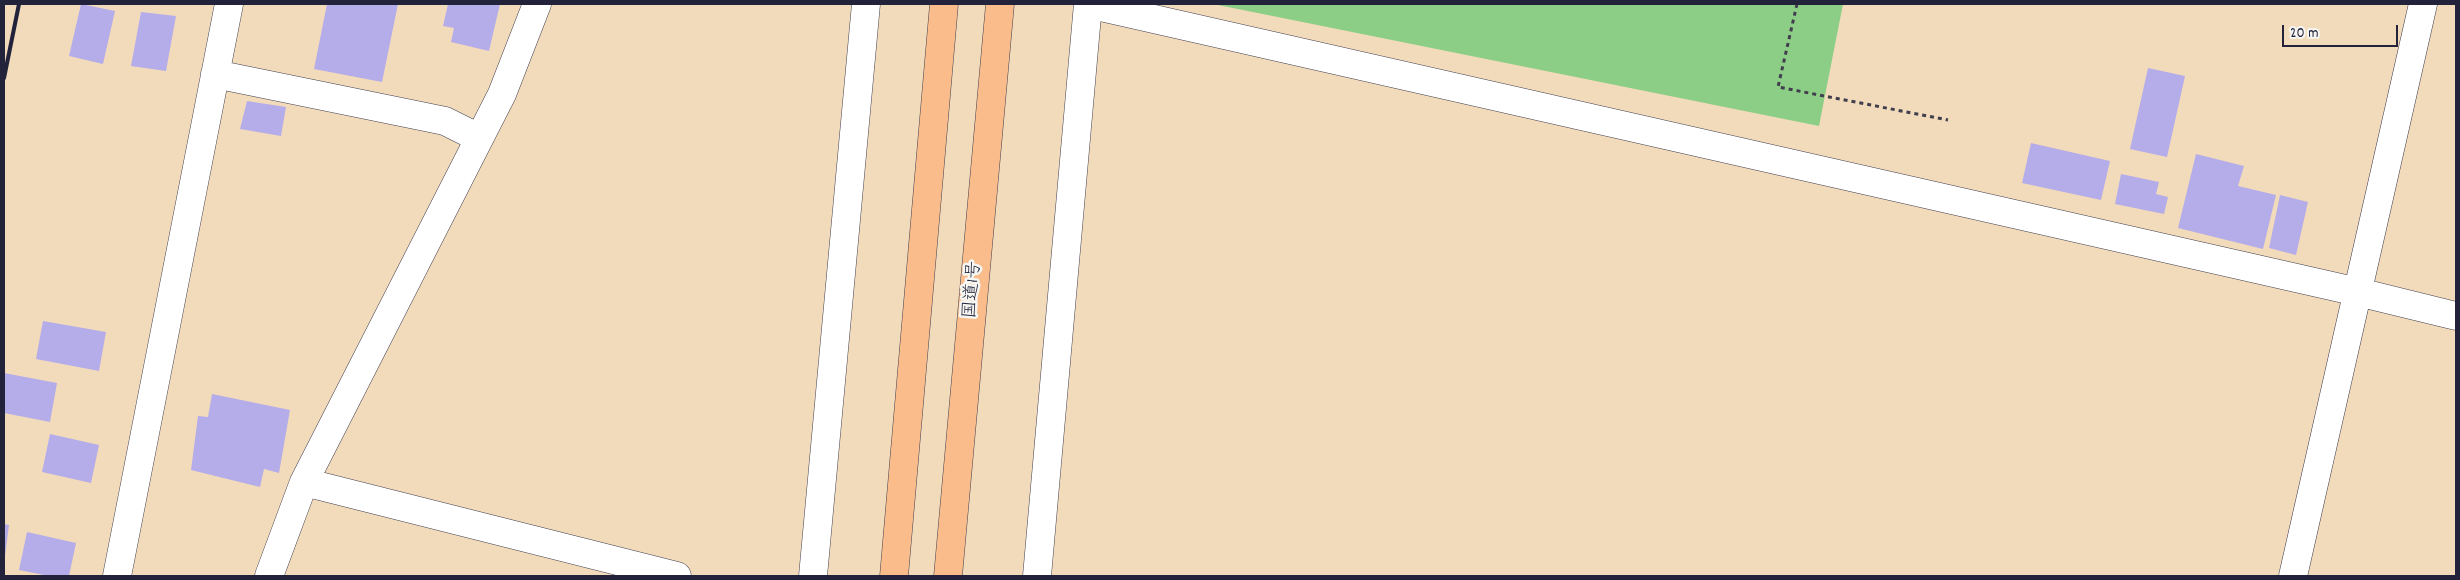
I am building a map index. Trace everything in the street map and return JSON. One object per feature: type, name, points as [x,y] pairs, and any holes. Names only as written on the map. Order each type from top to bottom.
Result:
[{"type":"highway","points":[[894,576],[944,4]]},
{"type":"highway","name":"国道1号","points":[[948,576],[1000,4]]},
{"type":"street","points":[[117,576],[229,4]]},
{"type":"street","points":[[269,576],[304,482],[502,94],[537,4]]},
{"type":"street","points":[[813,576],[866,4]]},
{"type":"street","points":[[1038,576],[1088,4],[2358,292],[2456,316]]},
{"type":"street","points":[[2293,576],[2424,4]]},
{"type":"street","points":[[215,74],[445,121],[480,138]]},
{"type":"street","points":[[304,482],[677,576]]},
{"type":"path","points":[[1797,4],[1778,87],[1948,120]]},
{"type":"green space","points":[[1213,4],[1843,4],[1819,126]]},
{"type":"building","points":[[81,4],[115,11],[103,64],[69,56]]},
{"type":"building","points":[[327,4],[398,4],[382,82],[314,69]]},
{"type":"building","points":[[448,4],[500,4],[489,51],[451,42],[454,28],[443,26]]},
{"type":"building","points":[[141,12],[176,16],[166,71],[131,66]]},
{"type":"building","points":[[2148,68],[2185,76],[2167,157],[2130,149]]},
{"type":"building","points":[[247,101],[286,107],[281,136],[240,129]]},
{"type":"building","points":[[2031,143],[2110,161],[2101,200],[2022,183]]},
{"type":"building","points":[[2196,154],[2244,166],[2238,186],[2276,195],[2263,249],[2178,228]]},
{"type":"building","points":[[2121,174],[2159,182],[2156,194],[2168,197],[2164,214],[2115,204]]},
{"type":"building","points":[[2280,195],[2308,202],[2296,255],[2269,248]]},
{"type":"building","points":[[43,321],[106,332],[99,371],[36,359]]},
{"type":"building","points":[[4,373],[57,383],[50,422],[4,413]]},
{"type":"building","points":[[212,394],[290,410],[279,473],[264,469],[260,487],[191,470],[198,416],[208,417]]},
{"type":"building","points":[[50,434],[99,445],[91,483],[42,472]]},
{"type":"building","points":[[4,524],[9,525],[5,556],[4,556]]},
{"type":"building","points":[[27,532],[76,543],[69,576],[49,576],[19,570]]},
{"type":"railway","points":[[4,78],[19,4]]}]
